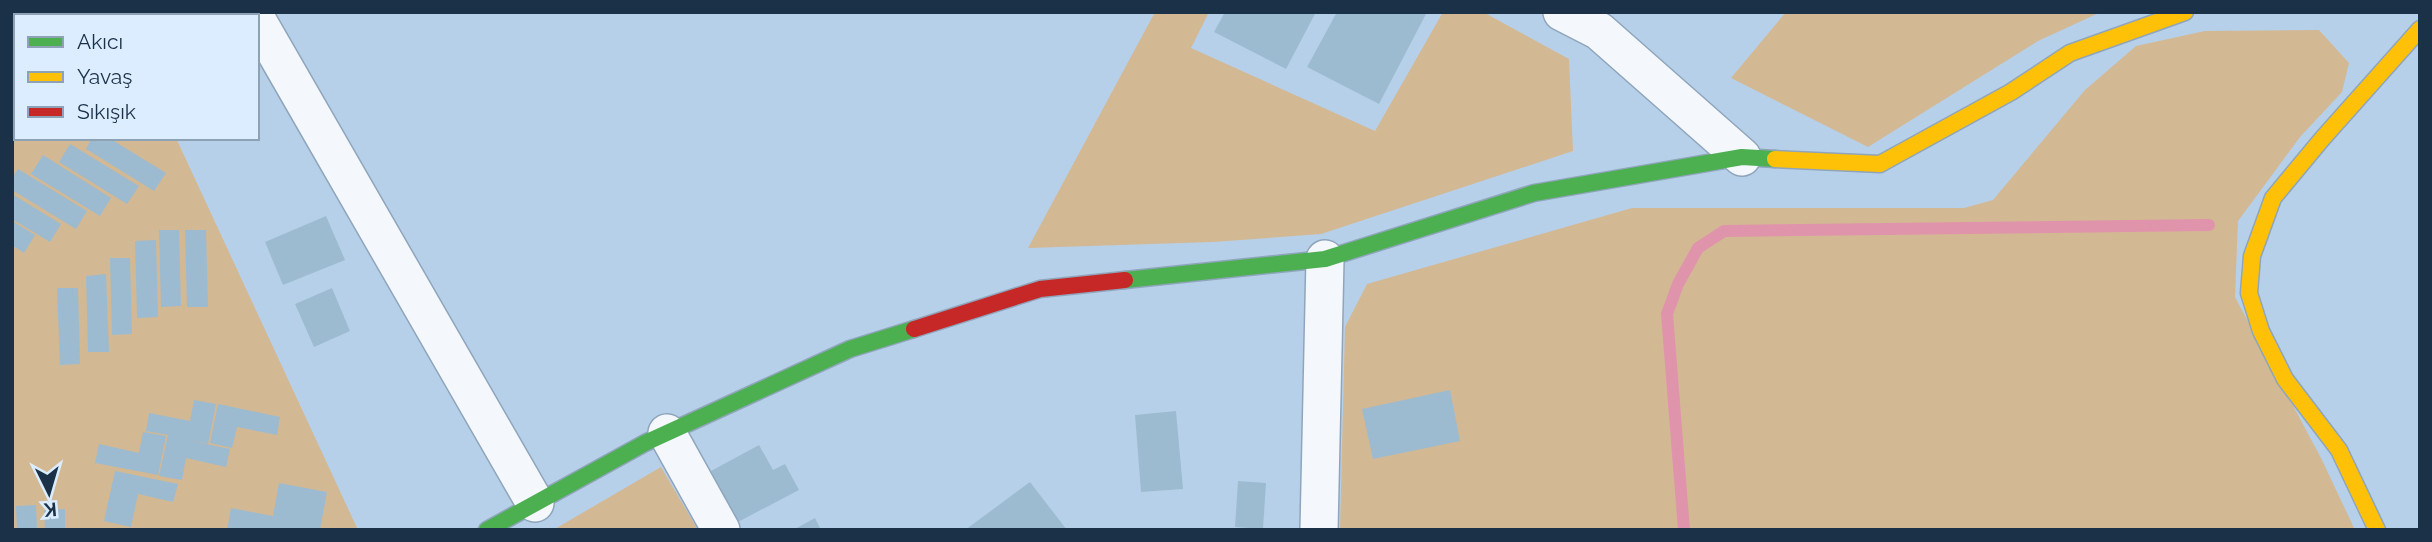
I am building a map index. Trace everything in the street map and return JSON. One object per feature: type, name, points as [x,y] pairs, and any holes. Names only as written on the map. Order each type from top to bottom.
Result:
[{"type":"street","points":[[1562,12],[1598,22],[1742,157]]},
{"type":"street","points":[[487,530],[645,443],[850,349],[1040,289],[1325,259],[1534,193],[1742,157],[1880,164],[2011,92],[2070,53],[2185,12]]},
{"type":"street","points":[[259,23],[535,503]]},
{"type":"street","points":[[2377,530],[2339,450],[2285,379],[2261,331],[2249,293],[2252,256],[2273,198],[2420,29]]},
{"type":"street","points":[[1319,530],[1325,259]]},
{"type":"street","points":[[667,433],[721,530]]},
{"type":"shaded area","points":[[12,12],[117,12],[118,14],[14,14],[14,140],[177,140],[358,530],[12,530]]},
{"type":"shaded area","points":[[1155,12],[1209,12],[1191,48],[1375,131],[1443,12],[1483,12],[1569,59],[1573,151],[1321,234],[1213,242],[1028,248]]},
{"type":"shaded area","points":[[1786,12],[2101,12],[2038,41],[1868,147],[1731,78]]},
{"type":"shaded area","points":[[2319,30],[2349,63],[2342,92],[2300,137],[2238,221],[2235,297],[2321,458],[2355,530],[1340,530],[1345,327],[1367,284],[1632,208],[1964,208],[1993,200],[2085,90],[2136,46],[2205,31]]},
{"type":"shaded area","points":[[661,467],[698,530],[553,530]]},
{"type":"building","points":[[1225,12],[1316,12],[1286,69],[1214,32]]},
{"type":"building","points":[[1337,12],[1427,12],[1379,104],[1307,67]]},
{"type":"building","points":[[14,33],[14,60],[12,59]]},
{"type":"building","points":[[12,61],[14,87],[12,86]]},
{"type":"building","points":[[91,140],[112,140],[166,173],[154,191],[86,149]]},
{"type":"building","points":[[70,144],[139,186],[127,204],[59,162]]},
{"type":"building","points":[[43,155],[111,198],[100,216],[31,174]]},
{"type":"building","points":[[18,169],[87,211],[76,229],[12,190],[12,178]]},
{"type":"building","points":[[12,194],[61,224],[50,242],[12,219]]},
{"type":"building","points":[[326,216],[345,260],[283,285],[265,242]]},
{"type":"building","points":[[12,221],[35,235],[24,253],[12,245]]},
{"type":"building","points":[[159,230],[179,230],[181,306],[161,307]]},
{"type":"building","points":[[185,230],[206,230],[208,307],[187,307]]},
{"type":"building","points":[[156,240],[158,317],[137,318],[135,241]]},
{"type":"building","points":[[110,258],[130,258],[132,334],[112,335]]},
{"type":"building","points":[[106,274],[109,352],[88,352],[86,276]]},
{"type":"building","points":[[57,288],[78,288],[80,364],[60,365]]},
{"type":"building","points":[[332,288],[350,331],[314,347],[295,304]]},
{"type":"building","points":[[1450,390],[1460,441],[1373,459],[1362,409]]},
{"type":"building","points":[[194,400],[216,404],[208,444],[182,439],[230,449],[226,467],[186,458],[182,480],[159,476],[168,435],[146,431],[149,413],[190,421]]},
{"type":"building","points":[[218,404],[280,417],[277,435],[237,427],[232,448],[210,443]]},
{"type":"building","points":[[1176,411],[1183,489],[1141,492],[1135,415]]},
{"type":"building","points":[[143,432],[166,436],[158,475],[95,463],[99,444],[139,453]]},
{"type":"building","points":[[759,445],[773,470],[785,464],[799,490],[738,522],[711,471]]},
{"type":"building","points":[[115,471],[178,484],[173,502],[138,494],[131,527],[104,521]]},
{"type":"building","points":[[1238,481],[1266,483],[1263,529],[1235,527]]},
{"type":"building","points":[[1030,482],[1067,530],[965,530]]},
{"type":"building","points":[[279,483],[327,492],[320,530],[227,530],[231,508],[273,516]]},
{"type":"building","points":[[36,505],[37,530],[17,530],[16,506]]},
{"type":"building","points":[[65,509],[65,530],[45,530],[44,510]]},
{"type":"building","points":[[815,518],[821,530],[793,530]]},
{"type":"waterway","points":[[1684,530],[1667,314],[1678,284],[1698,248],[1724,231],[2209,225]]},
{"type":"traffic: fast","points":[[1125,280],[1325,259],[1534,193],[1742,157],[1775,159]]},
{"type":"traffic: fast","points":[[487,530],[645,443],[850,349],[914,329]]},
{"type":"traffic: slow","points":[[1775,159],[1880,164],[2011,92],[2070,53],[2185,12]]},
{"type":"traffic: slow","points":[[2377,530],[2339,450],[2285,379],[2261,331],[2249,293],[2252,256],[2273,198],[2420,29]]},
{"type":"traffic: jam","points":[[914,329],[1040,289],[1125,280]]}]
